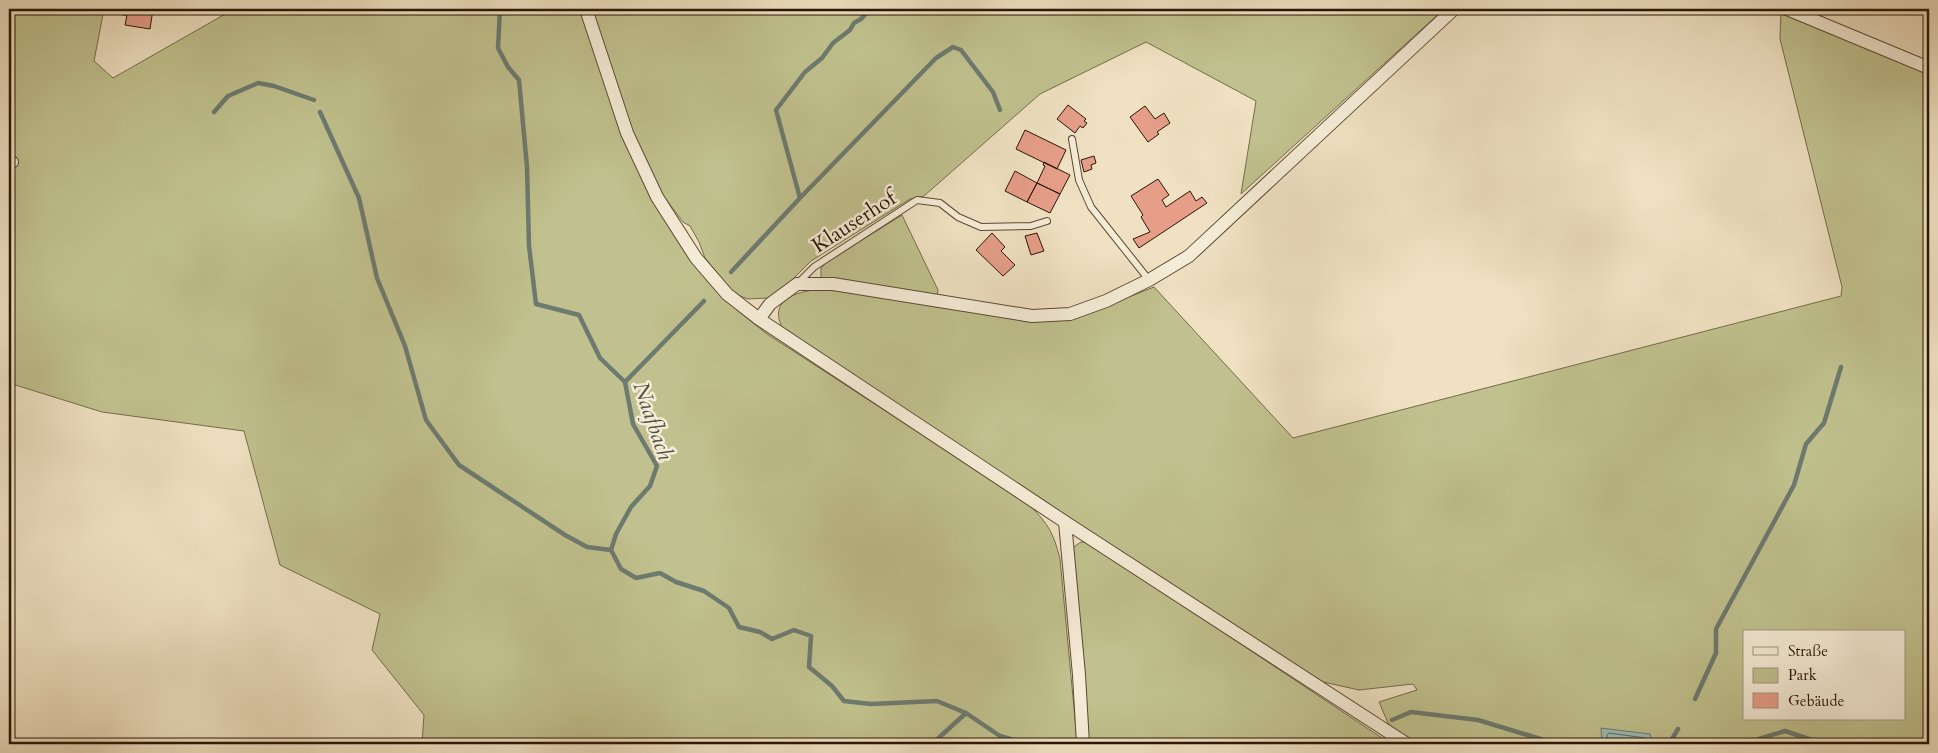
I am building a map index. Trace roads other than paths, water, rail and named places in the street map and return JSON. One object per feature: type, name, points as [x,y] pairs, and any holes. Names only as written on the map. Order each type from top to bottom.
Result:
[{"type":"street","points":[[586,9],[627,133],[657,197],[696,258],[727,294],[759,319],[1065,522],[1407,744]]},
{"type":"street","points":[[759,319],[770,304],[797,284],[833,284],[1032,316],[1070,314],[1106,302],[1149,280],[1189,256],[1454,9]]},
{"type":"street","points":[[1787,9],[1929,68]]},
{"type":"street","points":[[1065,522],[1079,675],[1083,744]]},
{"type":"lane","points":[[1072,139],[1079,180],[1091,208],[1149,280]]},
{"type":"lane","name":"Klauserhof","points":[[797,284],[814,267],[917,200],[940,202],[958,217],[981,227],[1031,226],[1047,222]]},
{"type":"water","points":[[1601,728],[1650,734],[1653,744],[1602,744]]},
{"type":"waterway","name":"Naafbach","points":[[500,9],[498,48],[508,67],[519,80],[527,167],[529,246],[536,304],[579,315],[600,358],[625,382],[633,424],[657,466],[650,486],[631,507],[616,534],[611,550],[621,569],[636,578],[660,573],[676,582],[704,591],[729,608],[739,627],[760,632],[772,639],[794,630],[811,636],[809,667],[832,686],[844,701],[871,704],[937,701],[966,713],[1000,736],[1029,744]]},
{"type":"waterway","points":[[731,272],[800,198],[776,110],[805,72],[822,58],[833,43],[850,30],[854,23],[861,19],[870,9]]},
{"type":"waterway","points":[[800,198],[936,58],[953,47],[961,50],[993,92],[1000,110]]},
{"type":"waterway","points":[[214,112],[228,96],[258,83],[274,86],[314,100]]},
{"type":"waterway","points":[[320,112],[359,198],[377,278],[405,346],[426,420],[459,465],[565,535],[587,547],[611,550]]},
{"type":"waterway","points":[[625,382],[704,301]]},
{"type":"waterway","points":[[1695,699],[1716,653],[1716,629],[1794,485],[1806,444],[1824,423],[1841,367]]},
{"type":"waterway","points":[[1392,720],[1411,712],[1478,720],[1557,744]]},
{"type":"waterway","points":[[932,744],[966,713]]},
{"type":"waterway","points":[[1669,744],[1678,729]]},
{"type":"waterway","points":[[1742,744],[1785,731],[1824,744]]},
{"type":"waterway","points":[[1349,744],[1366,740]]}]
